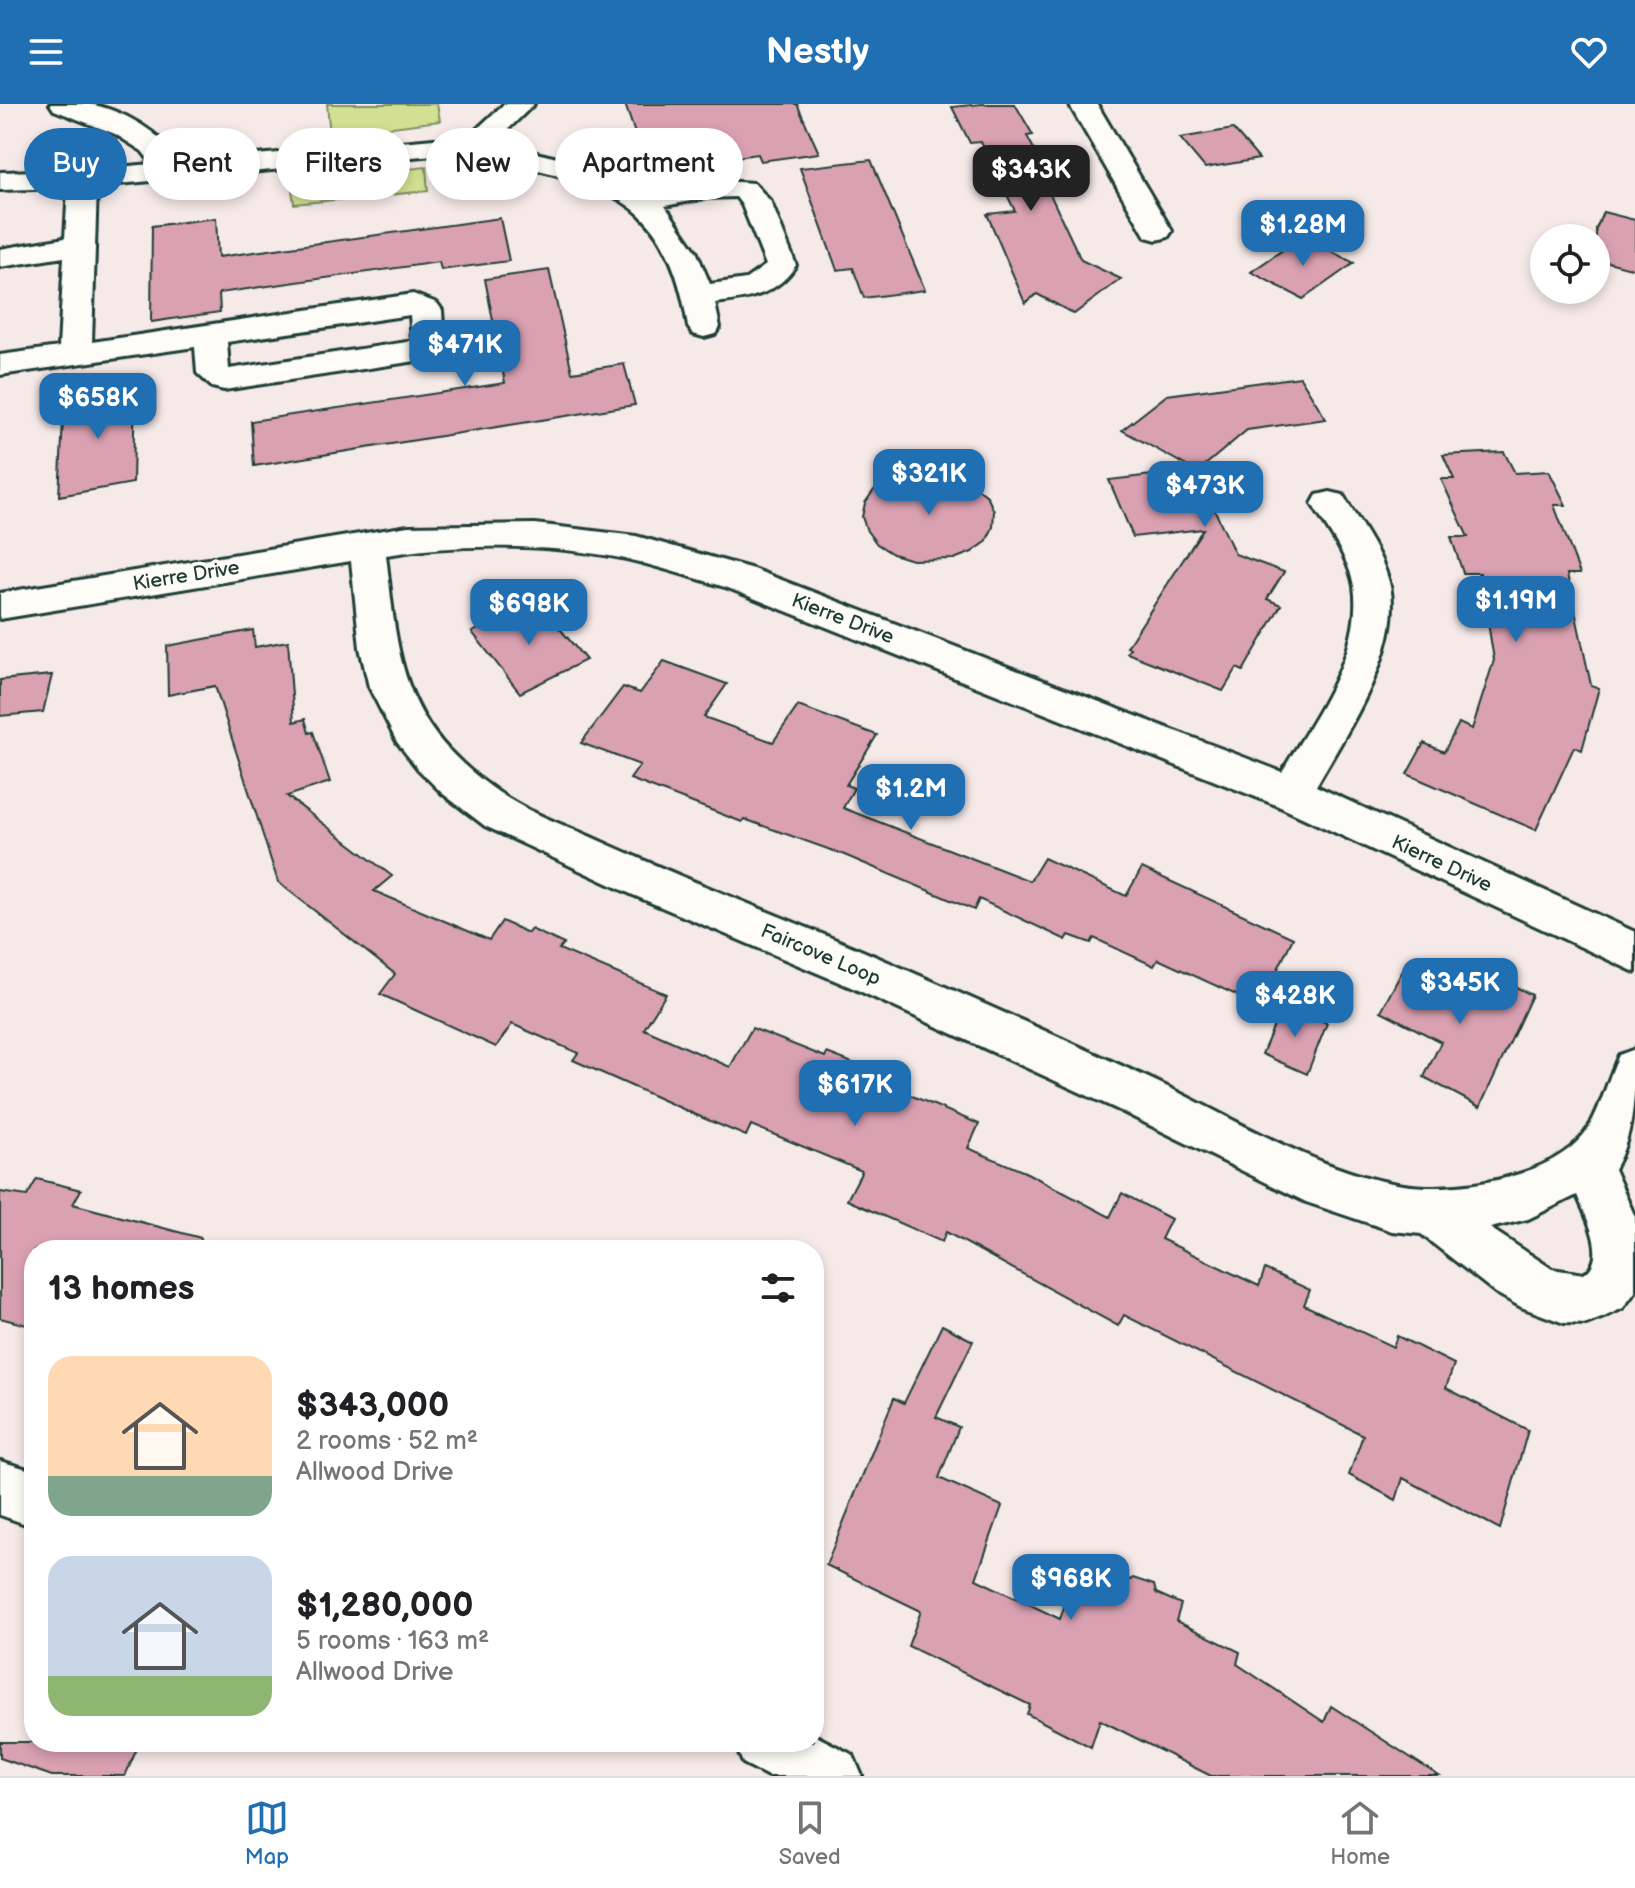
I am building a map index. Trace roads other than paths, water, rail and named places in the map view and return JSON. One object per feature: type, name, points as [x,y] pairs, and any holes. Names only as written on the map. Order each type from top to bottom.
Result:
[{"type":"street","points":[[64,104],[143,137]]},
{"type":"street","points":[[494,128],[520,104]]},
{"type":"street","points":[[1083,104],[1157,231]]},
{"type":"street","points":[[260,162],[426,149]]},
{"type":"street","points":[[539,160],[572,170],[644,203],[679,246],[699,295],[704,327]]},
{"type":"street","points":[[0,181],[24,180]]},
{"type":"street","points":[[644,203],[670,194],[718,187],[744,189],[756,202],[781,265],[776,276],[764,284],[699,295]]},
{"type":"street","points":[[75,355],[82,200]]},
{"type":"street","points":[[0,258],[80,245]]},
{"type":"street","points":[[0,365],[413,304],[426,310],[428,344],[416,351],[224,380],[213,373],[211,335]]},
{"type":"street","points":[[1291,793],[1362,663],[1374,609],[1372,584],[1330,504]]},
{"type":"street","name":"Kierre Drive","points":[[0,606],[408,539],[466,535],[535,536],[636,549],[700,565],[1291,793],[1635,953]]},
{"type":"street","name":"Faircove Loop","points":[[367,546],[379,648],[388,687],[411,731],[432,758],[456,782],[500,814],[648,882],[911,993],[1138,1096],[1323,1186],[1392,1208],[1431,1211],[1500,1203],[1528,1196],[1588,1164],[1607,1141],[1635,1070]]},
{"type":"street","points":[[1431,1211],[1531,1286],[1573,1301],[1597,1297],[1612,1284],[1621,1260],[1588,1164]]},
{"type":"street","points":[[0,1488],[24,1496]]},
{"type":"street","points":[[784,1752],[832,1776]]}]
